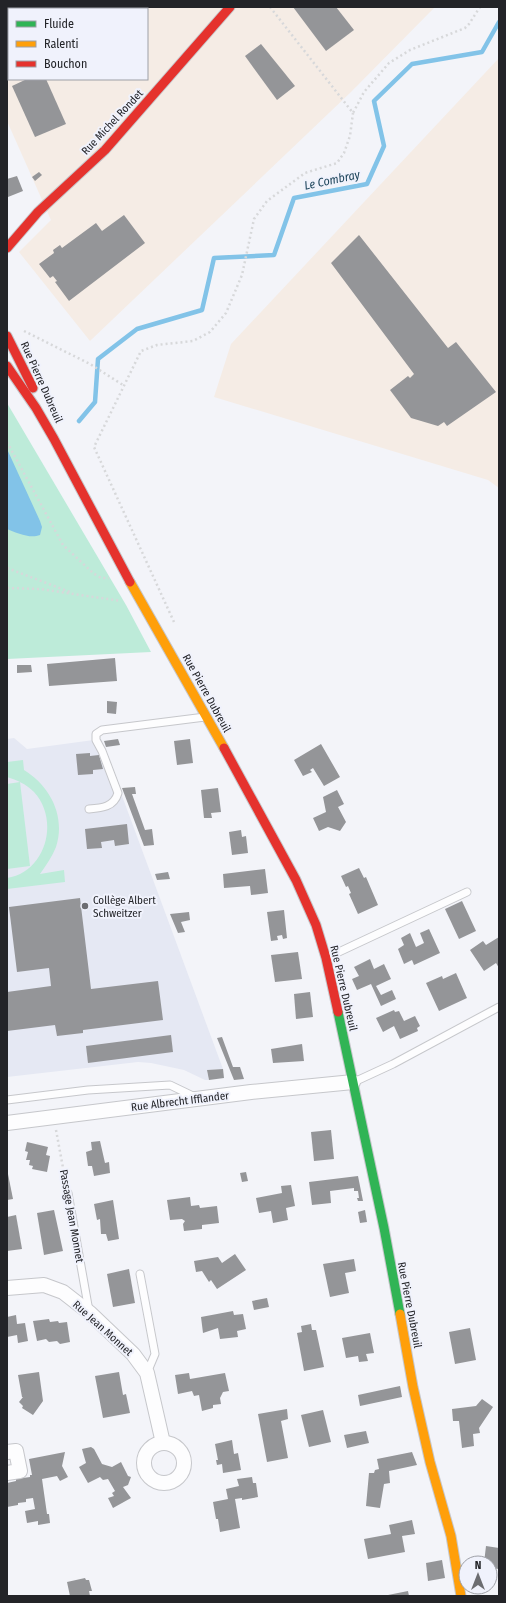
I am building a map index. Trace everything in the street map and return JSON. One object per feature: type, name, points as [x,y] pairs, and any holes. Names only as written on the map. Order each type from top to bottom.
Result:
[{"type":"street","name":"Rue Michel Rondet","points":[[7,235],[38,212],[105,150],[230,7]]},
{"type":"street","name":"Rue Michel Rondet","points":[[7,248],[38,212]]},
{"type":"street","name":"Rue Pierre Dubreuil","points":[[7,336],[41,406],[54,439]]},
{"type":"street","points":[[7,352],[19,359]]},
{"type":"street","name":"Rue Pierre Dubreuil","points":[[7,366],[36,408],[54,439],[129,579],[207,717],[299,887],[316,925],[326,958],[353,1082],[384,1228],[413,1387],[430,1462],[451,1536],[461,1596]]},
{"type":"street","name":"Rue Albrecht Ifflander","points":[[7,1123],[198,1099],[353,1082]]},
{"type":"street","name":"Rue Jean Monnet","points":[[7,1288],[44,1285],[63,1292],[90,1314],[133,1354],[147,1373],[163,1443]]},
{"type":"street","points":[[7,1452],[16,1451],[20,1471],[7,1473]]},
{"type":"lane","points":[[89,809],[103,808],[110,805],[116,799],[118,793],[102,751],[96,740],[96,734],[102,730],[207,717]]},
{"type":"lane","points":[[326,958],[467,892]]},
{"type":"lane","points":[[353,1082],[393,1064],[499,1007]]},
{"type":"lane","points":[[7,1100],[88,1090],[170,1085],[198,1099]]},
{"type":"lane","name":"Passage Jean Monnet","points":[[68,1193],[90,1314]]},
{"type":"lane","points":[[140,1274],[155,1354],[147,1373]]},
{"type":"path","points":[[270,7],[353,113]]},
{"type":"path","points":[[174,622],[94,447],[123,385],[141,351],[157,345],[193,341],[210,332],[226,313],[242,275],[247,245],[254,219],[267,201],[305,173],[337,164],[344,153],[350,136],[353,113],[364,92],[389,63],[410,50],[465,28],[470,24],[480,7]]},
{"type":"path","points":[[21,330],[90,364],[123,385]]},
{"type":"path","points":[[7,442],[63,545],[101,578],[129,579]]},
{"type":"path","points":[[7,568],[74,594]]},
{"type":"path","points":[[7,588],[40,589],[144,604]]},
{"type":"path","name":"Passage Jean Monnet","points":[[54,1118],[68,1193]]},
{"type":"shaded area","points":[[7,7],[435,7],[351,92],[90,341],[19,252],[51,220],[7,121]]},
{"type":"shaded area","points":[[499,58],[499,488],[488,480],[214,397],[231,344]]},
{"type":"shaded area","name":"Collège Albert Schweitzer","points":[[14,738],[27,749],[101,739],[223,1069],[207,1070],[209,1080],[205,1080],[184,1070],[151,1063],[138,1062],[7,1077],[7,739]]},
{"type":"green space","points":[[7,403],[126,605],[151,652],[7,659]]},
{"type":"green space","points":[[23,760],[24,770],[41,784],[54,803],[59,824],[59,835],[56,847],[51,858],[40,874],[64,870],[65,882],[7,889],[7,878],[20,874],[31,866],[40,856],[45,843],[47,830],[46,816],[42,803],[34,792],[14,779],[7,777],[7,762]]},
{"type":"green space","points":[[20,782],[30,866],[7,869],[7,784]]},
{"type":"water","points":[[7,449],[40,521],[42,527],[40,535],[28,536],[7,529]]},
{"type":"building","points":[[55,7],[117,8],[56,8]]},
{"type":"building","points":[[293,7],[336,7],[354,30],[326,51]]},
{"type":"building","points":[[261,44],[295,86],[277,100],[245,56]]},
{"type":"building","points":[[25,80],[46,80],[66,124],[35,137],[12,86]]},
{"type":"building","points":[[39,172],[42,175],[35,181],[32,177]]},
{"type":"building","points":[[17,176],[23,191],[8,197],[7,179]]},
{"type":"building","points":[[124,215],[145,243],[69,301],[55,282],[57,281],[53,276],[50,278],[39,264],[54,253],[53,250],[60,245],[62,248],[96,223],[102,231]]},
{"type":"building","points":[[359,235],[448,348],[456,342],[496,392],[447,426],[444,422],[438,426],[411,418],[390,390],[408,376],[410,378],[414,374],[331,263]]},
{"type":"building","points":[[115,658],[117,681],[49,686],[47,664]]},
{"type":"building","points":[[17,665],[31,665],[32,672],[17,673]]},
{"type":"building","points":[[107,701],[117,702],[116,714],[107,713]]},
{"type":"building","points":[[118,739],[120,745],[106,747],[104,741]]},
{"type":"building","points":[[190,739],[193,763],[177,765],[174,741]]},
{"type":"building","points":[[321,744],[340,777],[324,786],[313,768],[310,770],[312,772],[303,776],[294,760]]},
{"type":"building","points":[[90,753],[90,756],[99,755],[103,769],[93,770],[93,774],[78,775],[76,754]]},
{"type":"building","points":[[135,787],[136,794],[132,794],[145,830],[152,829],[154,845],[144,846],[122,788]]},
{"type":"building","points":[[218,788],[221,812],[211,813],[212,818],[204,818],[201,790]]},
{"type":"building","points":[[337,790],[344,804],[338,807],[346,822],[340,831],[328,827],[319,831],[313,818],[326,812],[323,797]]},
{"type":"building","points":[[127,824],[129,844],[115,846],[114,840],[101,842],[102,848],[87,849],[85,829]]},
{"type":"building","points":[[241,830],[242,837],[246,836],[248,853],[232,855],[229,832]]},
{"type":"building","points":[[359,868],[364,878],[366,877],[378,905],[358,914],[349,894],[351,893],[348,886],[346,887],[341,876]]},
{"type":"building","points":[[265,869],[268,893],[251,895],[250,886],[224,888],[223,874]]},
{"type":"building","points":[[168,872],[170,879],[157,880],[155,874]]},
{"type":"building","points":[[80,898],[91,989],[158,981],[163,1020],[83,1030],[83,1033],[57,1036],[55,1025],[7,1031],[7,992],[51,986],[49,968],[17,972],[9,907]]},
{"type":"building","points":[[462,901],[476,931],[459,939],[445,909]]},
{"type":"building","points":[[284,910],[287,938],[283,939],[282,935],[277,936],[278,940],[271,941],[267,912]]},
{"type":"building","points":[[189,912],[190,920],[181,922],[185,932],[178,933],[170,914]]},
{"type":"building","points":[[429,929],[440,953],[414,965],[412,960],[404,964],[398,949],[404,945],[401,938],[410,933],[416,947],[424,943],[420,933]]},
{"type":"building","points":[[499,937],[499,968],[496,963],[484,971],[470,950],[483,941],[486,945]]},
{"type":"building","points":[[298,952],[302,979],[275,982],[271,955]]},
{"type":"building","points":[[370,959],[374,969],[384,964],[391,979],[376,986],[381,995],[392,990],[396,999],[381,1006],[371,984],[357,990],[352,979],[359,976],[354,967]]},
{"type":"building","points":[[456,973],[467,998],[439,1011],[426,983],[442,976],[443,979]]},
{"type":"building","points":[[310,992],[313,1017],[296,1019],[294,994]]},
{"type":"building","points":[[394,1010],[395,1012],[399,1011],[404,1021],[415,1016],[420,1026],[417,1028],[418,1031],[400,1039],[394,1026],[383,1032],[376,1018]]},
{"type":"building","points":[[171,1035],[173,1052],[88,1063],[86,1046]]},
{"type":"building","points":[[222,1037],[233,1067],[240,1067],[244,1079],[234,1080],[217,1038]]},
{"type":"building","points":[[302,1044],[304,1061],[273,1063],[271,1049]]},
{"type":"building","points":[[223,1069],[224,1078],[209,1080],[207,1070]]},
{"type":"building","points":[[331,1130],[334,1159],[314,1161],[311,1132]]},
{"type":"building","points":[[100,1141],[105,1163],[109,1162],[110,1173],[94,1176],[92,1166],[88,1166],[86,1152],[92,1150],[91,1142]]},
{"type":"building","points":[[27,1142],[48,1147],[46,1155],[50,1156],[47,1172],[32,1169],[33,1166],[29,1165],[30,1160],[26,1160],[28,1152],[25,1151]]},
{"type":"building","points":[[7,1169],[13,1199],[7,1200]]},
{"type":"building","points":[[246,1172],[248,1181],[242,1182],[240,1173]]},
{"type":"building","points":[[358,1176],[363,1201],[358,1201],[358,1191],[354,1191],[354,1188],[330,1191],[331,1203],[312,1205],[309,1182]]},
{"type":"building","points":[[291,1185],[295,1206],[286,1208],[288,1220],[273,1223],[271,1211],[259,1213],[256,1198],[282,1193],[281,1186]]},
{"type":"building","points":[[190,1197],[191,1206],[199,1205],[200,1208],[217,1206],[219,1223],[202,1225],[202,1229],[184,1231],[183,1224],[185,1221],[182,1219],[170,1220],[167,1200]]},
{"type":"building","points":[[113,1200],[119,1239],[108,1241],[106,1234],[101,1234],[100,1219],[97,1220],[94,1204]]},
{"type":"building","points":[[54,1210],[63,1251],[44,1255],[37,1213]]},
{"type":"building","points":[[365,1210],[367,1222],[360,1223],[358,1212]]},
{"type":"building","points":[[16,1215],[22,1249],[7,1251],[7,1217]]},
{"type":"building","points":[[235,1254],[246,1270],[217,1289],[211,1280],[209,1282],[202,1271],[196,1272],[194,1261],[218,1257],[222,1263]]},
{"type":"building","points":[[354,1259],[356,1271],[345,1273],[349,1293],[330,1297],[323,1264]]},
{"type":"building","points":[[129,1269],[135,1303],[113,1307],[107,1274]]},
{"type":"building","points":[[267,1298],[269,1307],[254,1310],[252,1301]]},
{"type":"building","points":[[233,1311],[234,1315],[243,1314],[246,1329],[237,1331],[238,1337],[220,1339],[218,1328],[203,1333],[201,1317]]},
{"type":"building","points":[[16,1315],[17,1324],[25,1323],[28,1341],[18,1343],[17,1335],[7,1337],[7,1317]]},
{"type":"building","points":[[49,1319],[50,1322],[67,1322],[70,1342],[60,1344],[57,1341],[49,1342],[46,1339],[37,1341],[33,1321]]},
{"type":"building","points":[[311,1324],[312,1330],[316,1330],[324,1367],[304,1371],[297,1333],[302,1332],[301,1326]]},
{"type":"building","points":[[470,1328],[476,1360],[455,1364],[449,1332]]},
{"type":"building","points":[[370,1333],[374,1353],[366,1354],[368,1361],[359,1362],[358,1356],[346,1358],[342,1338]]},
{"type":"building","points":[[39,1372],[43,1401],[33,1415],[22,1408],[23,1406],[19,1402],[23,1397],[18,1375]]},
{"type":"building","points":[[119,1372],[123,1395],[126,1394],[130,1413],[103,1418],[95,1376]]},
{"type":"building","points":[[189,1373],[190,1379],[225,1373],[229,1391],[223,1392],[220,1398],[221,1404],[213,1405],[213,1408],[202,1411],[199,1395],[194,1396],[192,1391],[178,1394],[175,1375]]},
{"type":"building","points":[[400,1386],[402,1397],[360,1406],[358,1395]]},
{"type":"building","points":[[482,1399],[493,1407],[479,1428],[480,1433],[473,1434],[474,1446],[462,1448],[459,1421],[453,1421],[452,1409],[476,1406]]},
{"type":"building","points":[[287,1409],[288,1419],[281,1421],[288,1458],[267,1462],[258,1414]]},
{"type":"building","points":[[323,1410],[331,1442],[309,1447],[301,1415]]},
{"type":"building","points":[[366,1431],[369,1443],[347,1448],[344,1435]]},
{"type":"building","points":[[232,1440],[234,1454],[238,1453],[241,1470],[223,1473],[222,1464],[217,1465],[216,1460],[218,1460],[215,1444]]},
{"type":"building","points":[[91,1447],[94,1449],[102,1464],[112,1467],[121,1462],[128,1476],[131,1477],[128,1485],[123,1487],[131,1498],[113,1508],[108,1498],[114,1496],[112,1493],[115,1491],[108,1479],[103,1480],[100,1477],[88,1483],[79,1467],[86,1463],[82,1449]]},
{"type":"building","points":[[65,1452],[62,1466],[68,1477],[60,1481],[57,1476],[42,1479],[47,1514],[49,1514],[50,1523],[38,1525],[38,1521],[27,1523],[25,1511],[35,1509],[33,1498],[26,1499],[26,1502],[18,1503],[18,1505],[7,1507],[7,1483],[16,1481],[16,1479],[30,1477],[30,1475],[32,1475],[29,1459]]},
{"type":"building","points":[[412,1452],[417,1465],[389,1471],[390,1483],[384,1484],[380,1508],[366,1506],[369,1473],[374,1473],[375,1470],[379,1469],[377,1459]]},
{"type":"building","points":[[252,1477],[253,1483],[256,1483],[258,1497],[242,1500],[242,1498],[235,1499],[240,1528],[220,1532],[213,1502],[228,1499],[226,1489],[239,1486],[237,1479]]},
{"type":"building","points":[[412,1520],[415,1534],[402,1536],[405,1552],[368,1559],[364,1539],[391,1534],[389,1525]]},
{"type":"building","points":[[486,1546],[499,1548],[499,1569],[498,1555],[485,1555]]},
{"type":"building","points":[[442,1560],[445,1578],[428,1581],[426,1563]]},
{"type":"building","points":[[85,1578],[86,1580],[89,1580],[92,1591],[89,1591],[90,1596],[70,1596],[67,1582]]},
{"type":"building","points":[[408,1591],[409,1596],[388,1596],[388,1595]]},
{"type":"waterway","name":"Le Combray","points":[[79,421],[95,402],[98,359],[137,329],[202,310],[214,258],[274,255],[294,198],[367,184],[384,146],[374,101],[412,64],[482,52],[499,22]]},
{"type":"traffic: fast","points":[[338,1012],[384,1228],[400,1314]]},
{"type":"traffic: slow","points":[[130,582],[224,748]]},
{"type":"traffic: slow","points":[[400,1314],[413,1387],[430,1462],[451,1536],[461,1596]]},
{"type":"traffic: jam","points":[[7,248],[38,212],[105,150],[230,7]]},
{"type":"traffic: jam","points":[[7,336],[33,388]]},
{"type":"traffic: jam","points":[[7,366],[36,408],[54,439],[130,582]]},
{"type":"traffic: jam","points":[[224,748],[296,880],[316,925],[326,958],[338,1012]]},
{"type":"place","name":"Collège Albert Schweitzer","points":[[85,906]]}]
